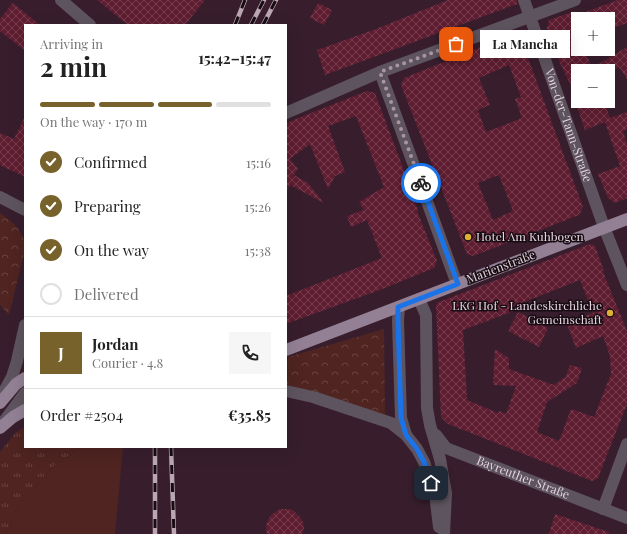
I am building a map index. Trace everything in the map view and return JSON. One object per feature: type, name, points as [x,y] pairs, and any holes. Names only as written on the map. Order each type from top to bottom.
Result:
[{"type":"main road","name":"Marienstraße","points":[[287,349],[627,218]]},
{"type":"main road","points":[[0,401],[16,384],[24,379]]},
{"type":"main road","points":[[0,427],[24,411]]},
{"type":"street","points":[[61,0],[89,24]]},
{"type":"street","name":"Von-der-Tann-Straße","points":[[524,0],[604,227],[627,285]]},
{"type":"street","points":[[287,113],[380,72],[575,0]]},
{"type":"street","points":[[380,72],[458,284]]},
{"type":"street","points":[[0,197],[24,209]]},
{"type":"street","points":[[419,299],[426,316],[427,408],[430,425],[440,459],[446,493],[444,534]]},
{"type":"street","points":[[398,307],[401,418],[406,435]]},
{"type":"street","points":[[0,401],[12,377],[24,329]]},
{"type":"street","points":[[22,338],[24,354]]},
{"type":"street","points":[[287,391],[313,397],[391,423],[406,435],[417,449],[424,462],[435,494],[440,534]]},
{"type":"street","points":[[0,427],[24,394]]},
{"type":"street","name":"Bayreuther Straße","points":[[430,425],[446,448],[627,518]]},
{"type":"street","points":[[603,509],[627,444]]},
{"type":"green space","points":[[0,213],[14,224],[21,233],[24,243],[24,253],[9,315],[0,305]]},
{"type":"green space","points":[[384,329],[385,417],[334,399],[287,385],[288,357]]},
{"type":"green space","points":[[24,428],[24,448],[80,448],[54,466],[18,506],[6,534],[0,534],[0,452],[16,432]]},
{"type":"green space","points":[[80,448],[123,448],[115,534],[6,534],[18,506],[54,466]]},
{"type":"building","points":[[97,0],[205,0],[186,24],[127,24]]},
{"type":"building","points":[[448,0],[517,0],[517,4],[325,75],[317,50],[376,29]]},
{"type":"building","points":[[618,0],[627,0],[627,23],[615,27],[615,12],[585,12]]},
{"type":"building","points":[[13,3],[39,24],[24,24],[24,50],[0,31],[0,19]]},
{"type":"building","points":[[318,3],[332,10],[324,25],[310,18]]},
{"type":"building","points":[[571,12],[571,56],[587,56],[590,64],[571,64],[571,86],[559,61],[547,28],[549,20]]},
{"type":"building","points":[[511,35],[517,36],[521,39],[583,207],[579,215],[473,256],[467,254],[401,85],[404,78]],"holes":[[[509,65],[521,97],[515,99],[522,118],[486,132],[478,110],[490,105],[479,78]],[[499,175],[513,211],[493,220],[478,183]]]},
{"type":"building","points":[[627,47],[627,79],[619,67],[615,69],[615,64],[599,64],[612,56],[615,56],[615,54]]},
{"type":"building","points":[[367,91],[375,93],[409,184],[417,211],[437,261],[434,268],[385,288],[287,324],[287,296],[382,258],[367,220],[351,227],[347,216],[364,210],[359,202],[384,187],[356,116],[328,126],[345,172],[335,176],[328,189],[310,144],[290,159],[298,169],[294,175],[308,183],[324,203],[290,185],[287,190],[287,123]]},
{"type":"building","points":[[577,108],[606,108],[610,118],[627,112],[627,129],[623,131],[627,145],[627,198],[615,203],[608,198],[598,174],[620,166],[605,122],[585,130]]},
{"type":"building","points":[[24,118],[24,177],[0,165],[0,133],[14,139]]},
{"type":"building","points":[[590,244],[595,246],[604,271],[603,272],[627,331],[627,404],[598,478],[592,481],[448,424],[441,417],[436,305],[439,302]],"holes":[[[580,280],[593,313],[567,324],[576,348],[603,336],[610,356],[611,374],[594,417],[571,409],[559,441],[537,432],[547,402],[577,383],[582,368],[570,365],[566,376],[554,385],[509,369],[509,358],[495,349],[493,385],[516,386],[506,414],[499,411],[498,413],[467,400],[463,330],[514,311],[509,308]]]},
{"type":"building","points":[[518,312],[548,328],[539,347],[508,331]]},
{"type":"building","points":[[280,509],[293,510],[300,517],[303,522],[304,529],[302,534],[267,534],[266,527],[268,520],[271,515]]},
{"type":"building","points":[[555,514],[609,532],[609,534],[549,534]]},
{"type":"railway","points":[[235,24],[245,0]]},
{"type":"railway","points":[[252,24],[264,0]]},
{"type":"railway","points":[[264,24],[276,0]]},
{"type":"railway","points":[[155,448],[155,534]]},
{"type":"railway","points":[[171,448],[174,534]]},
{"type":"way so far","points":[[421,183],[380,72],[456,44]]},
{"type":"place","name":"La Mancha","points":[[456,44]]},
{"type":"place","name":"Hotel Am Kuhbogen","points":[[468,237]]},
{"type":"place","name":"LKG Hof - Landeskirchliche Gemeinschaft","points":[[610,313]]},
{"type":"route","points":[[421,183],[458,284],[398,307],[401,418],[406,435],[417,449],[424,462],[431,483]]}]
